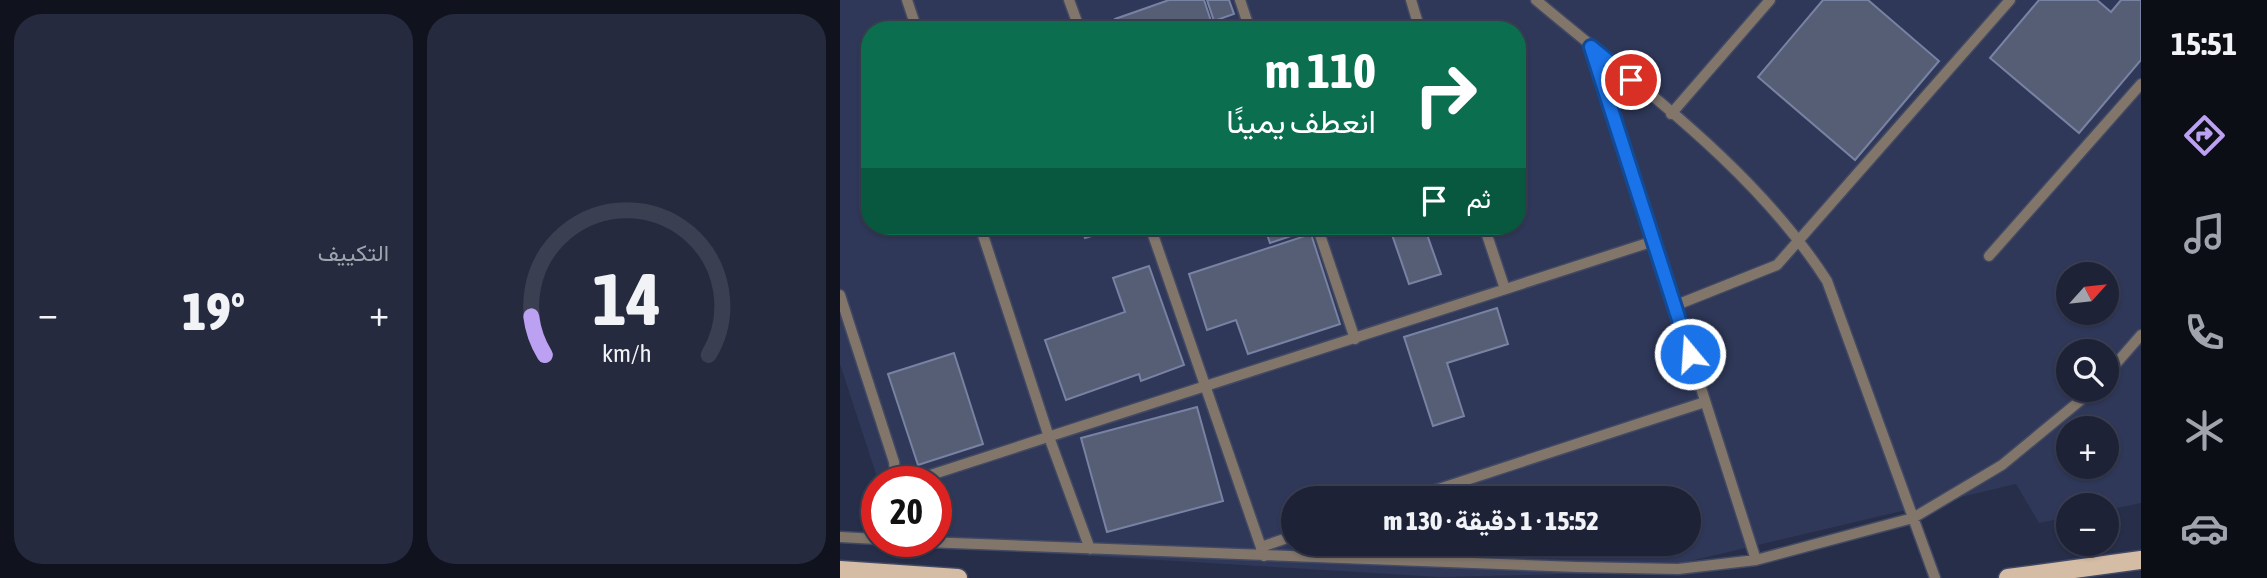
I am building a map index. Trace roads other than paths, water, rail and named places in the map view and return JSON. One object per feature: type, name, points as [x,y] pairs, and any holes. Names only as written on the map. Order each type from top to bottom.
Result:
[{"type":"main road","points":[[2008,578],[2141,560]]},
{"type":"main road","points":[[840,570],[958,578]]},
{"type":"lane","points":[[907,0],[914,21]]},
{"type":"lane","points":[[1069,0],[1077,21]]},
{"type":"lane","points":[[1240,0],[1247,21]]},
{"type":"lane","points":[[1411,0],[1417,21]]},
{"type":"lane","points":[[1536,0],[1727,161],[1801,239],[1828,281],[1935,578]]},
{"type":"lane","points":[[1671,114],[1770,0]]},
{"type":"lane","points":[[1674,306],[1777,265],[2010,0]]},
{"type":"lane","points":[[1591,47],[1756,560]]},
{"type":"lane","points":[[1989,256],[2141,84]]},
{"type":"lane","points":[[983,235],[1049,437],[1090,549]]},
{"type":"lane","points":[[1153,235],[1263,551]]},
{"type":"lane","points":[[1320,235],[1355,339]]},
{"type":"lane","points":[[1487,235],[1505,289]]},
{"type":"lane","points":[[952,468],[1654,241]]},
{"type":"lane","points":[[840,295],[894,466]]},
{"type":"lane","points":[[2119,360],[2141,335]]},
{"type":"lane","points":[[1448,486],[1705,402]]},
{"type":"lane","points":[[952,543],[1090,549],[1263,551],[1678,569],[1756,560],[1913,518],[2002,466],[2079,402]]},
{"type":"lane","points":[[840,537],[861,538]]},
{"type":"lane","points":[[1263,551],[1281,542]]}]
